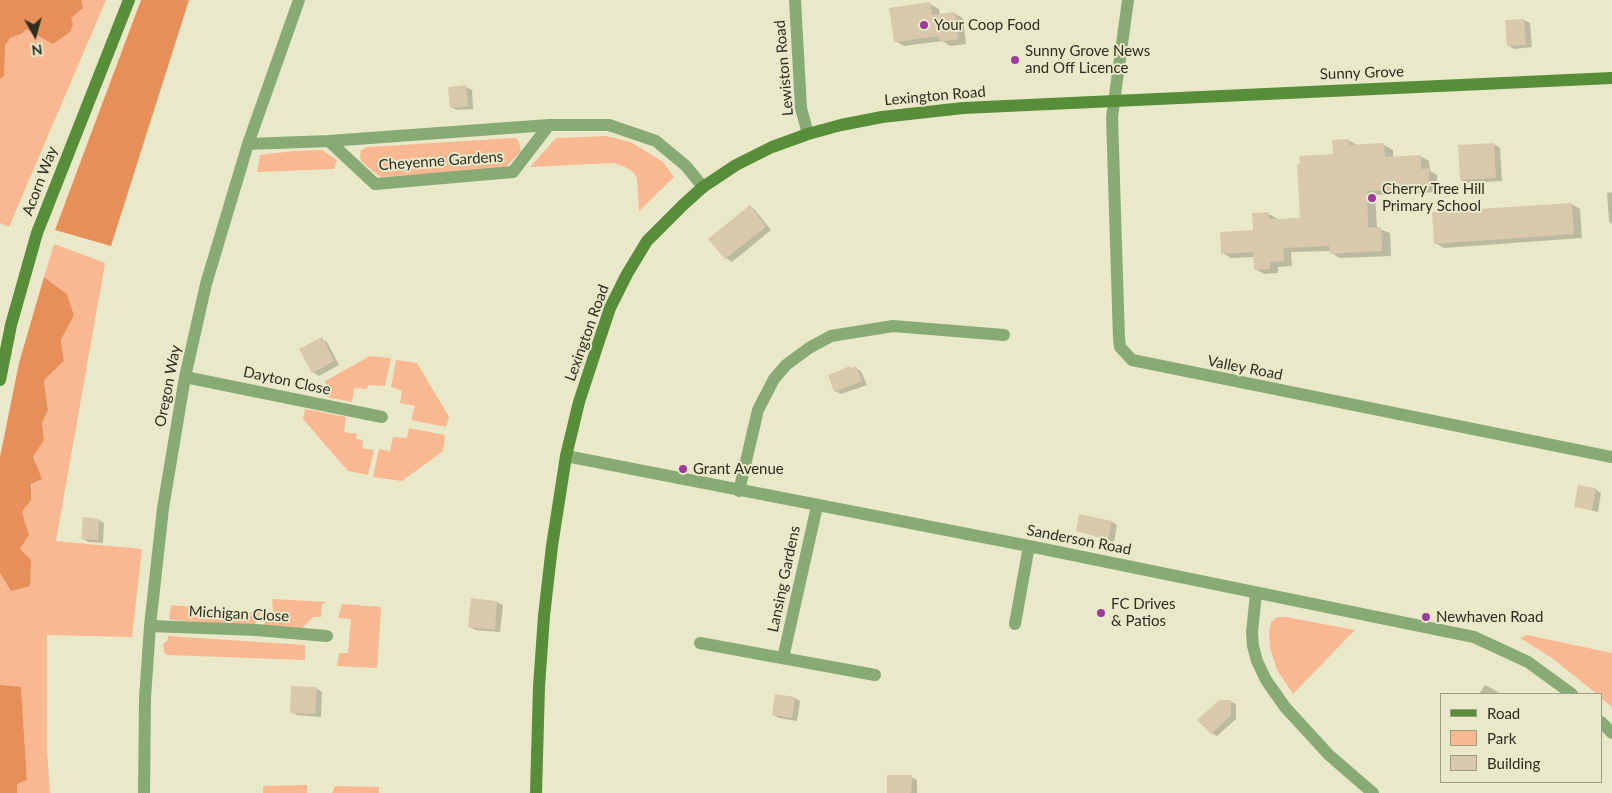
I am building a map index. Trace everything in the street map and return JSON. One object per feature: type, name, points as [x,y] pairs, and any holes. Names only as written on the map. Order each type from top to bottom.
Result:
[{"type":"street","name":"Acorn Way","points":[[0,380],[11,325],[37,233],[129,0]]},
{"type":"street","name":"Oregon Way","points":[[144,793],[144,706],[150,626],[163,508],[185,377],[206,284],[248,144],[299,0]]},
{"type":"street","name":"Lewiston Road","points":[[796,0],[801,108],[808,134]]},
{"type":"street","name":"Valley Road","points":[[1128,0],[1113,100],[1119,338],[1120,346],[1132,360],[1612,457]]},
{"type":"street","name":"Sunny Grove","points":[[1113,100],[1612,78]]},
{"type":"street","name":"Lexington Road","points":[[536,793],[544,616],[566,456],[579,402],[610,308],[627,274],[648,241],[663,223],[703,187],[736,165],[772,147],[808,134],[894,115],[963,108],[1113,100]]},
{"type":"street","name":"Cheyenne Gardens","points":[[328,141],[375,184],[513,172],[549,125]]},
{"type":"street","name":"Cheyenne Gardens","points":[[248,144],[328,141],[549,125],[609,125],[642,135],[667,149],[686,166],[703,187]]},
{"type":"street","points":[[739,491],[758,410],[774,380],[786,365],[809,348],[831,336],[893,326],[1004,335]]},
{"type":"street","name":"Dayton Close","points":[[185,377],[382,417]]},
{"type":"street","name":"Sanderson Road","points":[[566,456],[1029,546],[1256,594],[1474,637],[1528,662],[1571,693]]},
{"type":"street","name":"Lansing Gardens","points":[[783,658],[817,506]]},
{"type":"street","points":[[1015,624],[1029,546]]},
{"type":"street","points":[[1256,594],[1252,632],[1253,646],[1257,661],[1266,680],[1285,708],[1329,755],[1373,793]]},
{"type":"street","name":"Michigan Close","points":[[150,626],[256,630],[326,636]]},
{"type":"street","points":[[700,642],[875,675]]},
{"type":"street","points":[[1602,723],[1612,732]]},
{"type":"green space","points":[[0,0],[106,0],[9,227],[0,223]]},
{"type":"green space","points":[[606,136],[630,142],[641,148],[663,162],[674,177],[639,211],[637,178],[633,172],[625,167],[613,163],[530,167],[556,138]]},
{"type":"green space","points":[[518,139],[521,151],[504,169],[380,177],[361,161],[360,156],[361,150],[368,147]]},
{"type":"green space","points":[[322,150],[337,160],[334,169],[257,172],[260,155]]},
{"type":"green space","points":[[54,244],[105,263],[56,541],[142,549],[132,637],[47,635],[47,751],[50,793],[17,793],[17,784],[27,779],[21,688],[0,685],[0,573],[11,591],[20,549],[29,535],[22,512],[31,500],[33,457],[44,440],[42,423],[48,410],[44,380],[64,361],[61,340],[74,315],[67,294],[44,277]]},
{"type":"green space","points":[[370,356],[391,358],[385,386],[368,385],[367,389],[354,388],[352,402],[327,397],[325,381]]},
{"type":"green space","points":[[396,360],[417,363],[449,417],[446,427],[411,420],[415,406],[400,403],[402,391],[391,387]]},
{"type":"green space","points":[[305,409],[346,417],[344,432],[357,434],[356,439],[363,440],[362,448],[374,450],[368,475],[348,471],[303,419]]},
{"type":"green space","points":[[409,428],[445,435],[443,451],[402,481],[373,477],[379,449],[390,451],[393,437],[407,438]]},
{"type":"green space","points":[[272,599],[327,602],[322,604],[321,617],[313,617],[301,629],[263,625],[273,610]]},
{"type":"green space","points":[[342,604],[381,607],[377,668],[337,666],[339,653],[348,653],[351,619],[338,618]]},
{"type":"green space","points":[[171,605],[261,613],[255,624],[250,626],[174,620],[169,619]]},
{"type":"green space","points":[[1277,617],[1355,630],[1293,694],[1277,670],[1270,648],[1269,633],[1271,622]]},
{"type":"green space","points":[[1527,635],[1612,653],[1612,707],[1602,699],[1602,693],[1596,693],[1552,658],[1520,638]]},
{"type":"green space","points":[[168,636],[305,645],[305,660],[167,655],[164,652],[163,644],[168,640]]},
{"type":"green space","points":[[307,785],[307,793],[263,793],[263,786]]},
{"type":"green space","points":[[335,786],[379,787],[379,793],[332,793]]},
{"type":"shaded area","points":[[0,0],[81,0],[83,8],[71,18],[73,24],[70,32],[53,44],[26,29],[23,33],[10,38],[5,45],[4,76],[0,79]]},
{"type":"shaded area","points":[[141,0],[189,0],[111,246],[55,230]]},
{"type":"shaded area","points":[[44,277],[67,294],[74,315],[61,340],[64,361],[44,380],[48,410],[42,423],[44,440],[33,457],[42,479],[31,484],[31,500],[22,512],[29,535],[20,549],[31,560],[30,586],[11,591],[0,573],[0,457],[19,363]]},
{"type":"shaded area","points":[[0,685],[21,687],[27,780],[17,784],[17,793],[0,793]]},
{"type":"building","name":"Your Coop Food","points":[[930,2],[932,15],[955,12],[958,39],[940,42],[939,36],[894,42],[889,8]]},
{"type":"building","points":[[1524,19],[1526,45],[1507,46],[1505,20]]},
{"type":"building","points":[[466,85],[468,106],[450,108],[448,87]]},
{"type":"building","points":[[1349,139],[1349,145],[1384,143],[1385,157],[1421,155],[1421,169],[1429,168],[1429,188],[1367,191],[1368,227],[1381,227],[1382,251],[1330,254],[1329,246],[1283,248],[1284,261],[1270,262],[1270,269],[1254,270],[1253,252],[1221,254],[1220,232],[1253,230],[1252,213],[1269,212],[1269,219],[1300,218],[1297,164],[1300,164],[1299,156],[1333,154],[1332,140]]},
{"type":"building","points":[[1494,143],[1496,178],[1460,180],[1458,145]]},
{"type":"building","points":[[1572,203],[1574,234],[1434,244],[1432,212]]},
{"type":"building","points":[[750,205],[766,227],[725,259],[708,239]]},
{"type":"building","points":[[322,337],[334,361],[312,373],[299,349]]},
{"type":"building","points":[[850,366],[851,368],[856,366],[862,381],[834,392],[828,375]]},
{"type":"building","points":[[1578,485],[1596,488],[1592,510],[1574,507]]},
{"type":"building","points":[[1079,514],[1112,521],[1108,540],[1076,531]]},
{"type":"building","points":[[83,517],[99,519],[98,540],[81,539]]},
{"type":"building","points":[[471,598],[497,601],[495,630],[468,627]]},
{"type":"building","points":[[291,686],[317,687],[315,714],[290,713]]},
{"type":"building","points":[[775,694],[795,697],[792,718],[772,715]]},
{"type":"building","points":[[1219,700],[1231,700],[1231,716],[1211,734],[1197,720]]},
{"type":"building","points":[[887,775],[912,775],[911,793],[887,793]]},
{"type":"place","name":"Your Coop Food","points":[[924,25]]},
{"type":"place","name":"Sunny Grove News and Off Licence","points":[[1015,60]]},
{"type":"place","name":"Cherry Tree Hill Primary School","points":[[1372,198]]},
{"type":"place","name":"Grant Avenue","points":[[683,469]]},
{"type":"place","name":"FC Drives & Patios","points":[[1101,613]]},
{"type":"place","name":"Newhaven Road","points":[[1426,617]]}]
